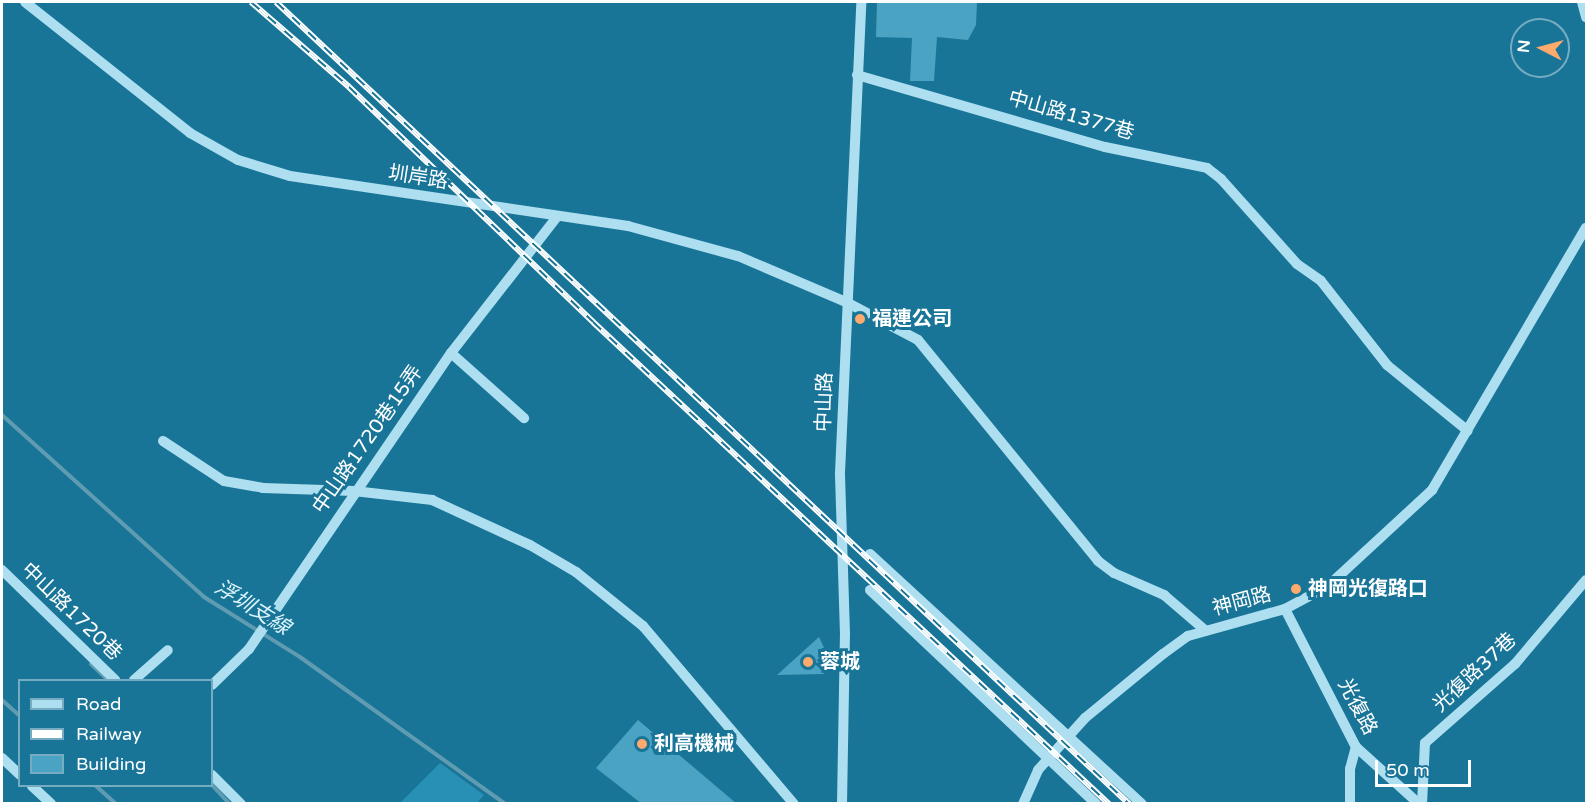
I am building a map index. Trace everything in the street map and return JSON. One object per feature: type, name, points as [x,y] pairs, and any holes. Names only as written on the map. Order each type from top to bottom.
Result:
[{"type":"street","name":"圳岸路","points":[[25,2],[190,133],[238,160],[290,176],[628,226],[738,256],[846,302],[918,340],[1098,561],[1114,573],[1164,595],[1206,631]]},
{"type":"street","name":"中山路","points":[[842,804],[845,634],[840,473],[861,2]]},
{"type":"street","points":[[1582,2],[1587,17]]},
{"type":"street","name":"中山路1377巷","points":[[857,75],[1104,147],[1208,168],[1221,179],[1297,264],[1321,281],[1387,365],[1468,431]]},
{"type":"street","name":"中山路1720巷15弄","points":[[213,684],[249,649],[354,491],[451,353],[557,217]]},
{"type":"street","name":"神岡路","points":[[1023,804],[1047,759],[1068,737],[1163,654],[1188,636],[1285,609],[1328,586],[1432,490],[1587,228]]},
{"type":"street","points":[[451,353],[524,418]]},
{"type":"street","points":[[163,441],[224,481],[263,488],[354,491],[432,500],[530,544],[576,572],[643,626],[794,804]]},
{"type":"street","points":[[870,554],[1142,804]]},
{"type":"street","name":"中山路1720巷","points":[[2,570],[113,679]]},
{"type":"street","name":"光復路37巷","points":[[1420,804],[1425,743],[1515,664],[1587,580]]},
{"type":"street","points":[[870,590],[1096,804]]},
{"type":"street","name":"光復路","points":[[1285,609],[1356,747],[1420,804]]},
{"type":"street","points":[[136,679],[168,650]]},
{"type":"street","points":[[1350,804],[1350,769],[1356,747]]},
{"type":"street","points":[[2,758],[18,773]]},
{"type":"street","points":[[213,776],[241,804]]},
{"type":"street","points":[[33,787],[51,804]]},
{"type":"shaded area","points":[[440,763],[484,795],[477,803],[400,803]]},
{"type":"building","points":[[877,2],[977,2],[976,25],[968,40],[937,37],[934,81],[910,81],[912,38],[876,37]]},
{"type":"building","name":"蓉城","points":[[819,637],[825,650],[824,674],[777,675]]},
{"type":"building","name":"利高機械","points":[[638,720],[737,804],[642,804],[596,768]]},
{"type":"waterway","name":"浮圳支線","points":[[2,415],[204,597],[300,657],[505,804]]},
{"type":"waterway","points":[[91,664],[107,679]]},
{"type":"waterway","points":[[2,700],[18,714]]},
{"type":"waterway","points":[[213,786],[230,804]]},
{"type":"waterway","points":[[97,787],[116,804]]},
{"type":"railway","points":[[251,2],[349,87],[593,322],[1109,804]]},
{"type":"railway","points":[[276,2],[1129,804]]},
{"type":"place","name":"福連公司","points":[[860,319]]},
{"type":"place","name":"神岡光復路口","points":[[1296,589]]},
{"type":"place","name":"蓉城","points":[[808,662]]},
{"type":"place","name":"利高機械","points":[[642,744]]}]
